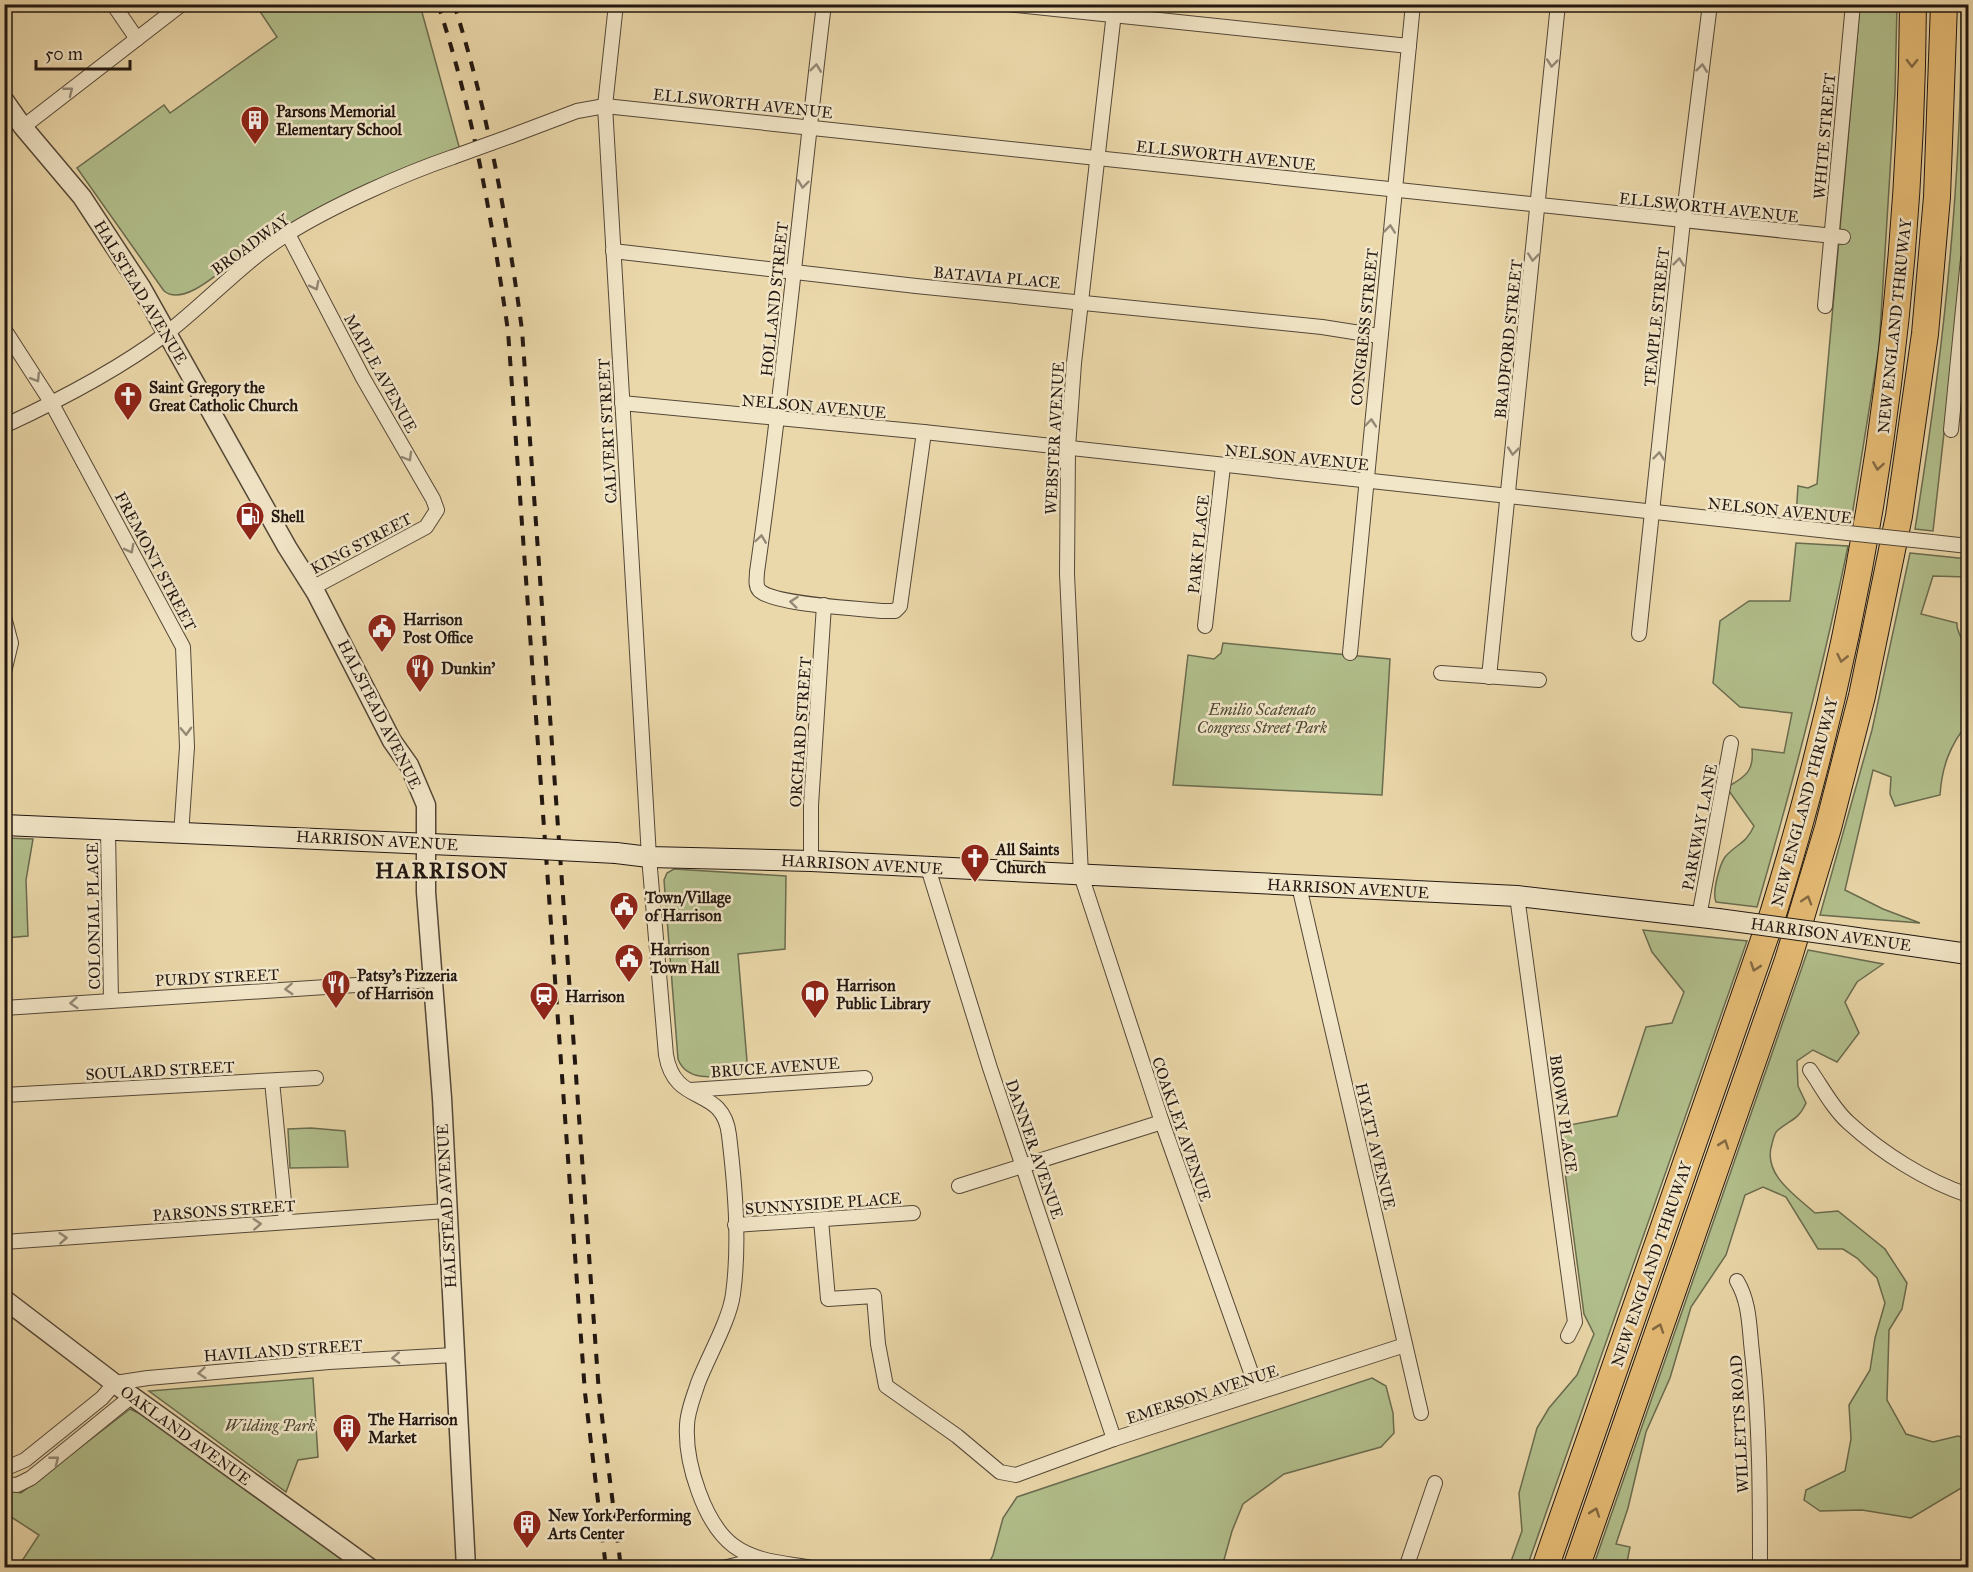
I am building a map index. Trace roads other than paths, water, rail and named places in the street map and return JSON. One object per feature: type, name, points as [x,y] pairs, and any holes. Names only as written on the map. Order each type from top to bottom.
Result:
[{"type":"highway","name":"NEW ENGLAND THRUWAY","points":[[1545,1568],[1773,914],[1812,780],[1834,690],[1865,544],[1891,372],[1908,188],[1913,4]]},
{"type":"highway","name":"NEW ENGLAND THRUWAY","points":[[1576,1568],[1791,949],[1828,828],[1862,696],[1899,516],[1925,334],[1939,161],[1944,4]]},
{"type":"main road","name":"HARRISON AVENUE","points":[[4,825],[181,835],[426,842],[649,857],[811,861],[1517,896],[1718,919],[1968,954]]},
{"type":"street","points":[[112,4],[137,39]]},
{"type":"street","points":[[23,126],[182,4]]},
{"type":"street","name":"CALVERT STREET","points":[[616,4],[605,106],[649,857],[666,1055],[672,1078],[688,1090]]},
{"type":"street","name":"HOLLAND STREET","points":[[824,4],[792,272],[779,420],[756,572],[757,586],[765,594],[778,600],[824,605]]},
{"type":"street","points":[[1007,4],[1115,9],[1409,46]]},
{"type":"street","name":"CONGRESS STREET","points":[[1350,653],[1413,4]]},
{"type":"street","name":"BRADFORD STREET","points":[[1489,677],[1558,4]]},
{"type":"street","name":"TEMPLE STREET","points":[[1639,634],[1683,221],[1710,4]]},
{"type":"street","name":"WHITE STREET","points":[[1825,306],[1837,237],[1853,4]]},
{"type":"street","name":"WEBSTER AVENUE","points":[[1081,875],[1067,574],[1068,448],[1081,301],[1115,9]]},
{"type":"street","name":"HALSTEAD AVENUE","points":[[4,99],[23,126],[82,197],[135,277],[286,547],[336,628],[392,741],[409,765],[426,805],[432,980],[442,1098],[466,1568]]},
{"type":"street","name":"ELLSWORTH AVENUE","points":[[605,106],[1837,237]]},
{"type":"street","name":"BROADWAY","points":[[4,426],[105,374],[167,333],[255,257],[288,234],[375,190],[453,157],[577,111],[605,106]]},
{"type":"street","name":"MAPLE AVENUE","points":[[288,234],[363,378],[433,499],[436,510],[426,527]]},
{"type":"street","name":"BATAVIA PLACE","points":[[613,251],[792,272],[1322,327],[1379,336]]},
{"type":"street","points":[[1951,430],[1968,259]]},
{"type":"street","name":"FREMONT STREET","points":[[4,329],[51,402],[183,647],[187,747],[181,835]]},
{"type":"street","name":"NELSON AVENUE","points":[[622,403],[779,420],[924,432],[1653,514],[1968,546]]},
{"type":"street","points":[[824,605],[895,610],[900,606],[924,432]]},
{"type":"street","name":"PARK PLACE","points":[[1205,626],[1223,466]]},
{"type":"street","name":"KING STREET","points":[[312,588],[426,527]]},
{"type":"street","name":"ORCHARD STREET","points":[[811,861],[811,805],[824,605]]},
{"type":"street","points":[[4,617],[11,643],[4,672]]},
{"type":"street","points":[[1441,673],[1539,680]]},
{"type":"street","name":"PARKWAY LANE","points":[[1699,917],[1731,743]]},
{"type":"street","name":"COLONIAL PLACE","points":[[108,831],[111,1000]]},
{"type":"street","name":"DANNER AVENUE","points":[[928,868],[990,1068],[1024,1164],[1114,1440]]},
{"type":"street","name":"COAKLEY AVENUE","points":[[1081,875],[1162,1122],[1258,1392]]},
{"type":"street","name":"HYATT AVENUE","points":[[1299,886],[1420,1413]]},
{"type":"street","name":"BROWN PLACE","points":[[1517,896],[1575,1322],[1568,1336]]},
{"type":"street","name":"PURDY STREET","points":[[4,1008],[432,980]]},
{"type":"street","points":[[1810,1070],[1847,1122],[1941,1186],[1968,1195]]},
{"type":"street","name":"SOULARD STREET","points":[[4,1095],[316,1078]]},
{"type":"street","name":"BRUCE AVENUE","points":[[688,1090],[865,1078]]},
{"type":"street","points":[[272,1081],[286,1222]]},
{"type":"street","points":[[688,1090],[717,1106],[726,1123],[735,1225],[733,1296],[698,1383],[687,1426],[696,1482],[714,1525],[734,1546],[760,1559],[812,1568]]},
{"type":"street","points":[[959,1186],[1162,1122]]},
{"type":"street","name":"PARSONS STREET","points":[[4,1242],[446,1210]]},
{"type":"street","name":"SUNNYSIDE PLACE","points":[[735,1225],[913,1213]]},
{"type":"street","name":"EMERSON AVENUE","points":[[821,1220],[828,1299],[874,1296],[878,1344],[886,1386],[957,1436],[1000,1472],[1010,1476],[1405,1345]]},
{"type":"street","name":"WILLETTS ROAD","points":[[1737,1281],[1746,1297],[1754,1371],[1759,1465],[1760,1568]]},
{"type":"street","name":"OAKLAND AVENUE","points":[[4,1299],[132,1396],[370,1568]]},
{"type":"street","name":"HAVILAND STREET","points":[[115,1383],[328,1362],[454,1355]]},
{"type":"street","points":[[4,1469],[25,1460],[102,1398],[115,1383]]},
{"type":"street","points":[[4,1484],[17,1485],[31,1478],[132,1396]]},
{"type":"street","points":[[1406,1568],[1435,1483]]},
{"type":"street","points":[[723,1568],[760,1559]]},
{"type":"railway","points":[[438,4],[461,85],[480,166],[508,331],[585,1393],[606,1568]]},
{"type":"railway","points":[[454,4],[487,125],[510,248],[522,330],[599,1393],[621,1568]]},
{"type":"place","name":"Parsons Memorial Elementary School","points":[[255,146]]},
{"type":"place","name":"Saint Gregory the Great Catholic Church","points":[[128,422]]},
{"type":"place","name":"Shell","points":[[250,542]]},
{"type":"place","name":"Harrison Post Office","points":[[382,654]]},
{"type":"place","name":"Dunkin'","points":[[420,694]]},
{"type":"place","name":"All Saints Church","points":[[975,884]]},
{"type":"place","name":"Town/Village of Harrison","points":[[624,932]]},
{"type":"place","name":"Harrison Town Hall","points":[[629,984]]},
{"type":"place","name":"Patsy's Pizzeria of Harrison","points":[[336,1010]]},
{"type":"place","name":"Harrison Public Library","points":[[815,1020]]},
{"type":"place","name":"Harrison","points":[[544,1022]]},
{"type":"place","name":"The Harrison Market","points":[[347,1454]]},
{"type":"place","name":"New York Performing Arts Center","points":[[527,1550]]},
{"type":"district","name":"HARRISON","points":[[442,870]]},
{"type":"park label","name":"Emilio Scatenato Congress Street Park","points":[[1262,718]]},
{"type":"park label","name":"Wilding Park","points":[[270,1425]]}]
